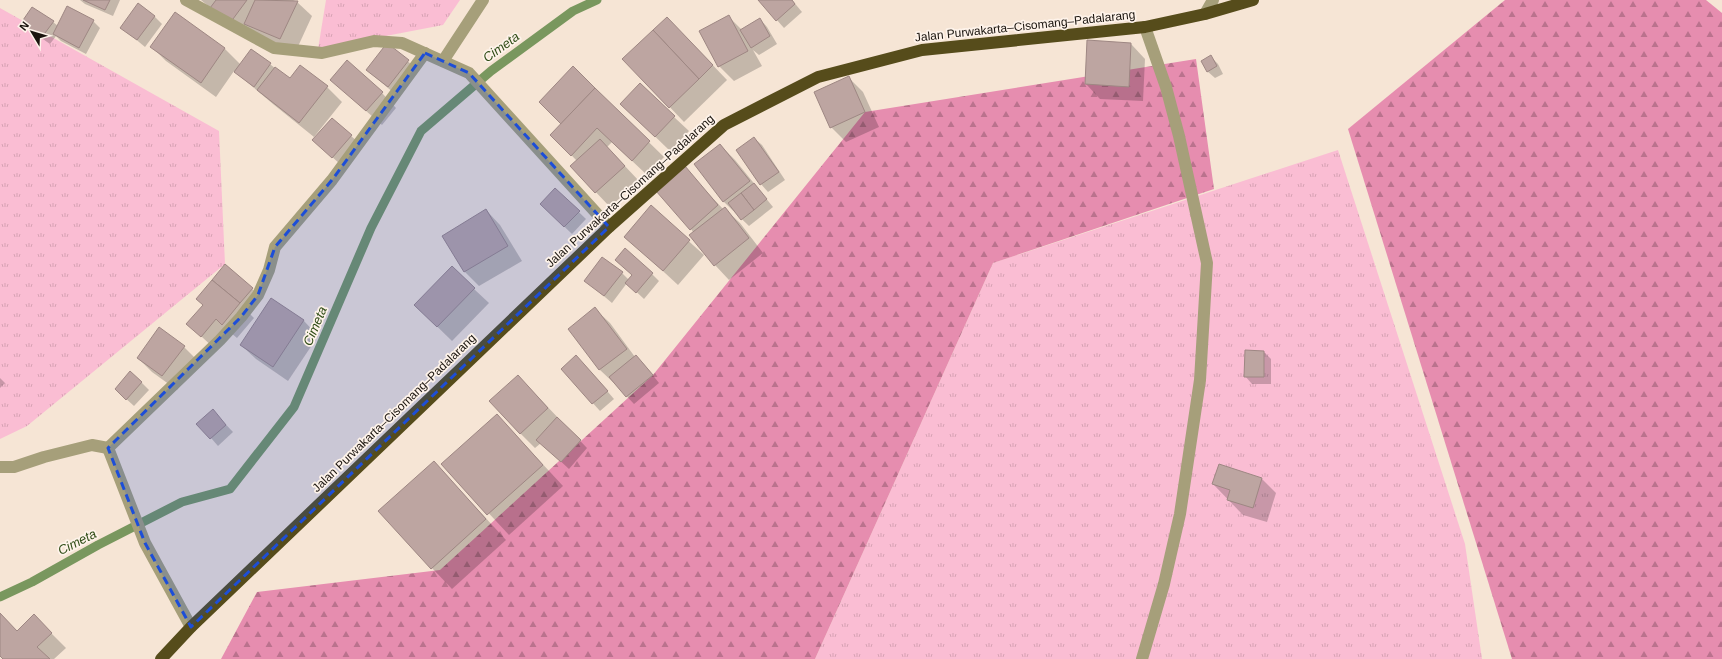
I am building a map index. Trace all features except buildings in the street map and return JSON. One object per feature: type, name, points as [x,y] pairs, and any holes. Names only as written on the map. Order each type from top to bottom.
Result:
[{"type":"highway","name":"Jalan Purwakarta–Cisomang–Padalarang","points":[[161,659],[191,626],[609,227],[724,125],[818,77],[922,50],[1145,27],[1205,14],[1252,0]]},
{"type":"street","points":[[186,0],[274,48],[322,53],[374,42],[402,43],[469,73],[609,227]]},
{"type":"street","points":[[443,61],[483,0]]},
{"type":"street","points":[[1205,14],[1213,0]]},
{"type":"street","points":[[1142,659],[1164,584],[1180,514],[1200,380],[1207,263],[1180,136],[1166,87],[1145,27]]},
{"type":"street","points":[[108,448],[220,340],[241,317],[258,295],[269,270],[275,246],[332,180],[425,53]]},
{"type":"street","points":[[0,467],[14,467],[50,455],[92,445],[108,448]]},
{"type":"street","points":[[108,448],[145,543],[191,626]]},
{"type":"highlighted area","points":[[425,53],[469,73],[609,227],[191,627],[145,543],[108,448],[241,317],[258,295],[275,247],[332,180]]},
{"type":"green space","points":[[326,0],[460,0],[443,25],[318,49]]},
{"type":"green space","points":[[1505,0],[1706,0],[1722,13],[1722,659],[1512,659],[1348,129]]},
{"type":"green space","points":[[0,8],[219,131],[225,264],[27,426],[0,439]]},
{"type":"green space","points":[[1196,59],[1214,189],[993,263],[815,659],[221,659],[257,592],[440,570],[653,375],[865,112]]},
{"type":"green space","points":[[1338,150],[1465,544],[1482,659],[815,659],[993,263]]},
{"type":"waterway","name":"Cimeta","points":[[0,597],[32,582],[98,545],[182,502],[230,489],[294,407],[371,228],[421,131],[491,71],[573,11],[597,0]]}]
